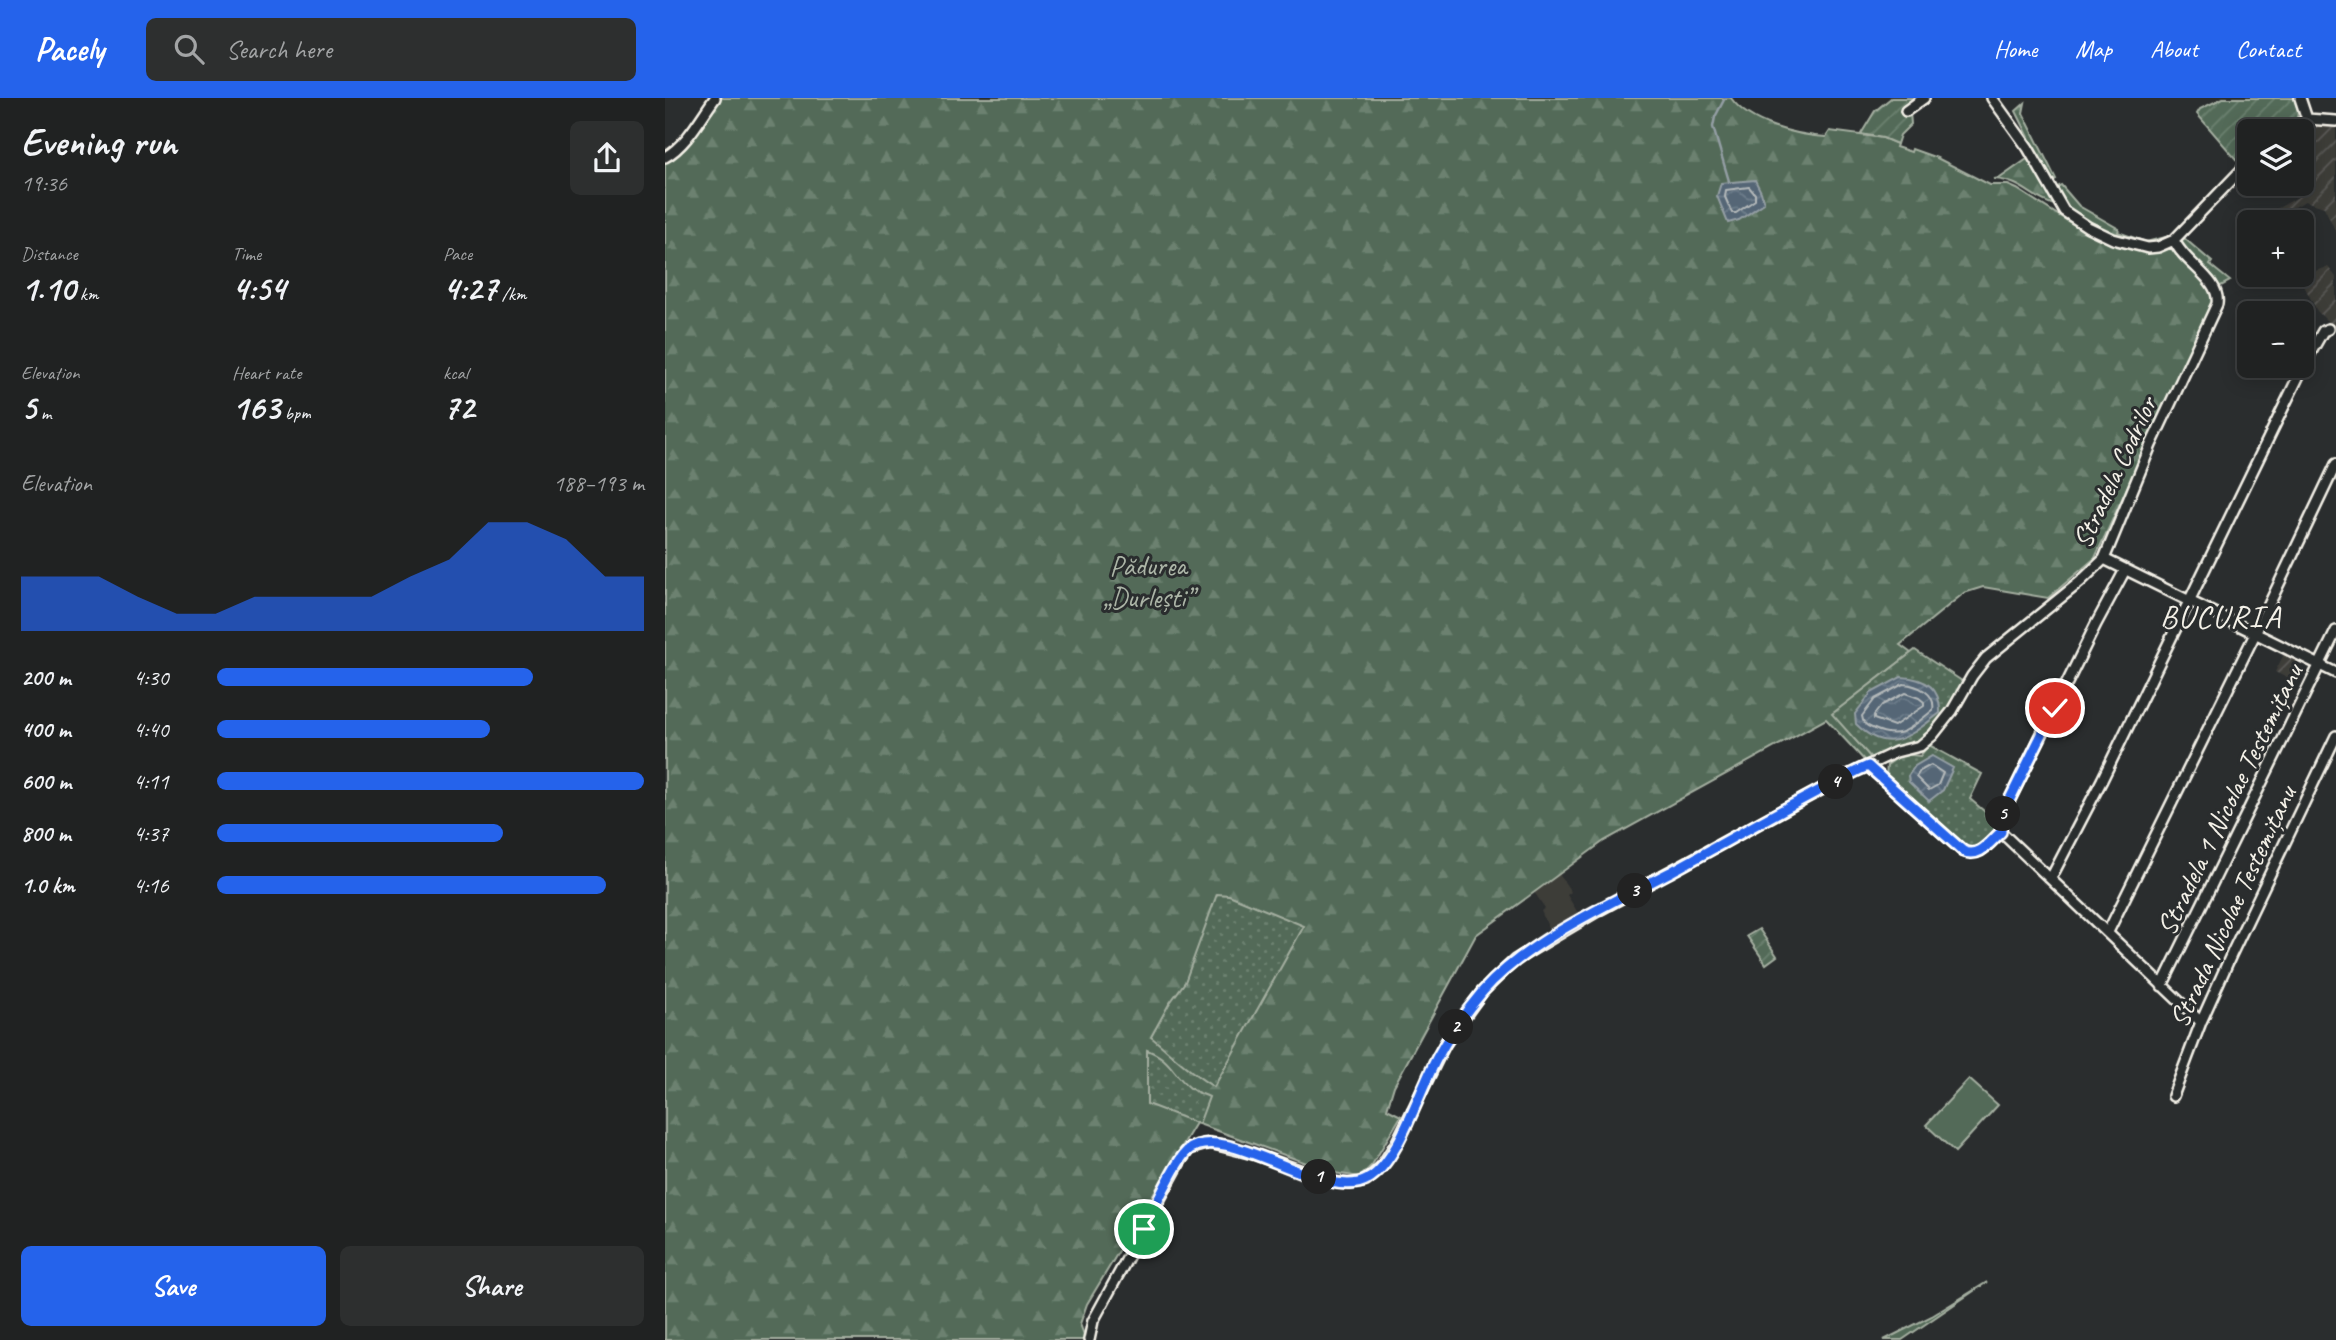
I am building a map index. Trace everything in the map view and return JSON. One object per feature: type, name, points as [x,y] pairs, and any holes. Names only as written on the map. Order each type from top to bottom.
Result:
[{"type":"street","points":[[665,157],[680,145],[715,98]]},
{"type":"street","points":[[1906,111],[1924,98]]},
{"type":"street","points":[[1992,98],[2028,148],[2063,211],[2113,239],[2158,247],[2174,240],[2237,174]]},
{"type":"street","points":[[2300,98],[2307,119]]},
{"type":"street","points":[[2314,119],[2336,121]]},
{"type":"street","name":"Stradela Codrilor","points":[[1090,1340],[1093,1321],[1179,1162],[1189,1149],[1210,1143],[1253,1154],[1337,1183],[1366,1181],[1390,1156],[1437,1059],[1461,1019],[1482,992],[1515,960],[1601,909],[1868,766],[1896,752],[1920,746],[1926,741],[1952,711],[1986,658],[2080,582],[2104,559],[2151,445],[2217,304],[2214,285],[2179,253],[2174,240]]},
{"type":"street","points":[[2051,878],[2102,780],[2307,359],[2323,331],[2328,329]]},
{"type":"street","points":[[2108,932],[2336,464]]},
{"type":"street","points":[[2104,559],[2336,673]]},
{"type":"street","points":[[1868,766],[1967,853],[1979,853],[2001,832],[2001,820],[2006,807],[2125,570]]},
{"type":"street","name":"Stradela 1 Nicolae Testemițanu","points":[[2162,986],[2336,631]]},
{"type":"street","name":"Strada Nicolae Testemițanu","points":[[2173,1096],[2201,1022],[2336,736]]},
{"type":"street","points":[[2001,832],[2201,1022]]},
{"type":"shaded area","points":[[2320,124],[2336,127],[2336,232],[2324,207],[2305,201],[2289,210],[2275,210],[2298,196],[2314,196],[2314,128]]},
{"type":"shaded area","points":[[2328,267],[2336,277],[2336,330],[2317,311],[2305,287],[2314,287],[2314,271]]},
{"type":"shaded area","points":[[2285,652],[2301,659],[2291,680],[2275,672]]},
{"type":"shaded area","points":[[1559,874],[1571,892],[1567,895],[1578,913],[1549,929],[1541,911],[1545,908],[1534,892]]},
{"type":"green space","name":"Pădurea „Durlești”","points":[[718,98],[1731,98],[1749,115],[1788,131],[1826,137],[1830,131],[1883,138],[1897,144],[1896,147],[1911,152],[1912,149],[1937,158],[1990,185],[2008,185],[2106,242],[2150,252],[2172,248],[2211,288],[2214,297],[2095,558],[2048,598],[1983,587],[1964,593],[1900,645],[1911,653],[1833,714],[1873,760],[1866,762],[1826,719],[1604,841],[1476,935],[1394,1086],[1387,1109],[1401,1116],[1372,1165],[1360,1177],[1334,1173],[1196,1123],[1087,1304],[1080,1324],[1086,1340],[665,1340],[665,161],[676,155]]},
{"type":"green space","points":[[1891,98],[1927,98],[1910,112],[1911,124],[1900,135],[1897,144],[1861,134],[1875,111]]},
{"type":"green space","points":[[2223,98],[2294,98],[2298,110],[2297,119],[2237,119],[2237,161],[2197,114],[2200,109]]},
{"type":"green space","points":[[2025,103],[2023,113],[2056,179],[2051,182],[2016,111]]},
{"type":"green space","points":[[2030,157],[2058,206],[2041,200],[2013,183],[1994,179],[2000,178]]},
{"type":"green space","points":[[2061,185],[2079,206],[2119,229],[2118,232],[2146,242],[2166,237],[2167,240],[2150,245],[2113,236],[2089,225],[2066,208],[2054,189]]},
{"type":"green space","points":[[2184,238],[2230,281],[2219,287],[2180,251],[2178,244]]},
{"type":"green space","points":[[1915,650],[1965,683],[1921,741],[1892,749],[1872,759],[1832,714]]},
{"type":"green space","points":[[1929,745],[1982,774],[1970,799],[1998,823],[1995,831],[1974,850],[1969,849],[1886,775],[1887,765],[1903,754],[1920,756]]},
{"type":"green space","points":[[1217,894],[1229,895],[1304,926],[1214,1087],[1189,1070],[1151,1037],[1185,982]]},
{"type":"green space","points":[[1759,929],[1777,956],[1766,964],[1747,936]]},
{"type":"green space","points":[[1147,1050],[1166,1062],[1191,1089],[1209,1097],[1199,1124],[1147,1104]]},
{"type":"green space","points":[[1969,1079],[1998,1105],[1955,1152],[1926,1125]]},
{"type":"green space","points":[[1987,1282],[1902,1340],[1884,1340],[1932,1316]]},
{"type":"water","points":[[1755,180],[1764,203],[1739,220],[1728,223],[1717,196],[1721,183]]},
{"type":"water","points":[[1901,677],[1930,686],[1938,697],[1940,713],[1919,729],[1899,739],[1889,741],[1868,734],[1856,724],[1855,714],[1871,693]]},
{"type":"water","points":[[1932,756],[1953,768],[1943,790],[1929,801],[1909,782],[1908,776],[1915,766]]},
{"type":"waterway","points":[[1725,98],[1713,127],[1729,181]]},
{"type":"district","name":"BUCURIA","points":[[2221,616]]},
{"type":"route","points":[[1144,1229],[1185,1153],[1203,1143],[1234,1148],[1337,1183],[1366,1181],[1390,1156],[1437,1059],[1461,1019],[1482,992],[1515,960],[1601,909],[1859,770],[1868,766],[1963,851],[1979,853],[2001,832],[2000,825],[2006,807],[2055,708]]}]
